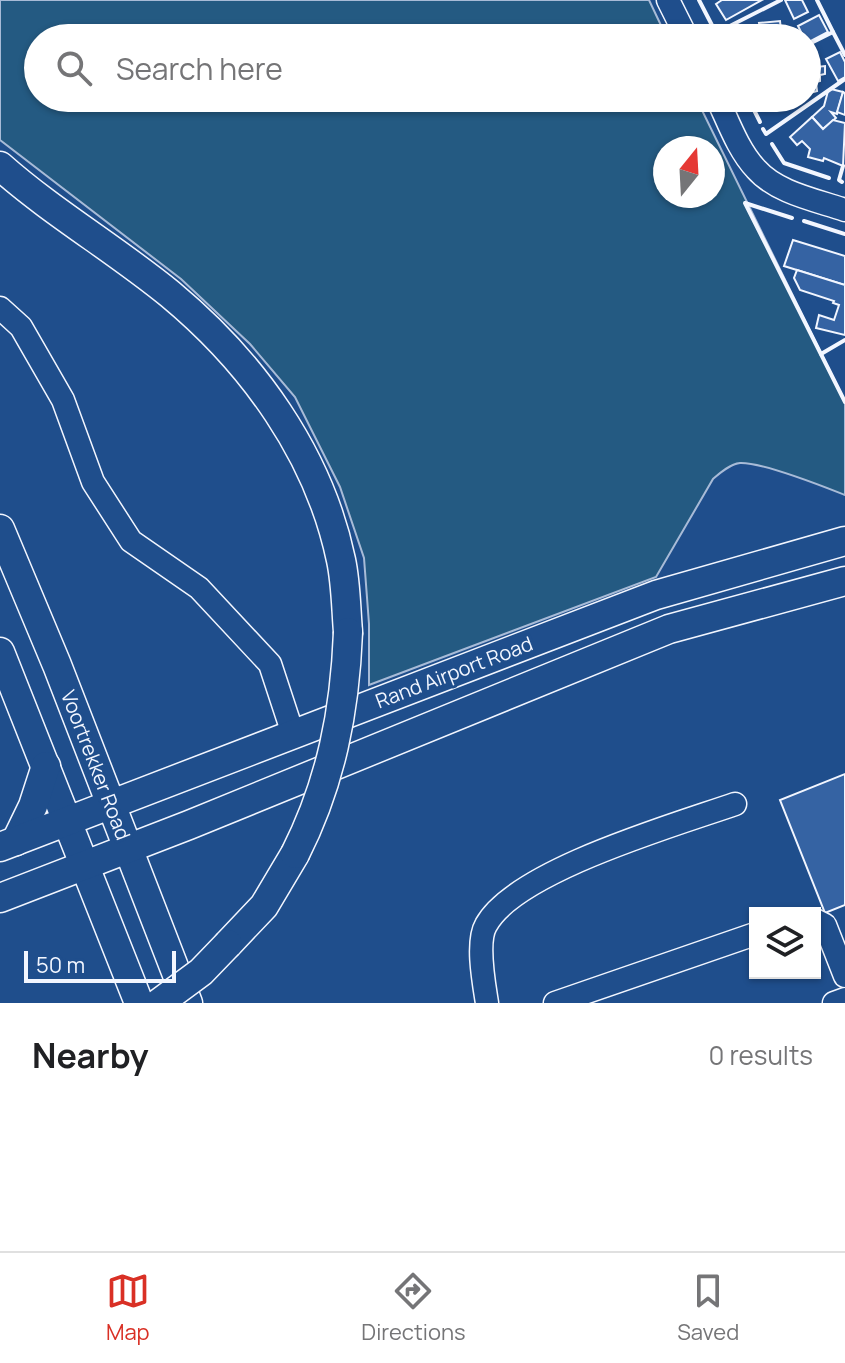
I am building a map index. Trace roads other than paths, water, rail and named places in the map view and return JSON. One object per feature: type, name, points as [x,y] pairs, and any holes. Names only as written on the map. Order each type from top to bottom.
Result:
[{"type":"main road","points":[[0,166],[169,294],[221,341],[262,388],[294,437],[320,489],[341,561],[348,632],[347,672],[337,740],[322,795],[295,854],[264,906],[201,972],[159,1003]]},
{"type":"main road","name":"Voortrekker Road","points":[[0,529],[57,665],[188,1003]]},
{"type":"main road","name":"Rand Airport Road","points":[[8,844],[656,595],[845,541]]},
{"type":"main road","name":"Rand Airport Road","points":[[0,898],[669,629],[845,581]]},
{"type":"main road","points":[[656,595],[669,629]]},
{"type":"main road","points":[[0,652],[139,1003]]},
{"type":"main road","points":[[8,844],[33,806],[46,766]]},
{"type":"main road","points":[[48,879],[79,892],[102,909]]},
{"type":"street","points":[[668,0],[680,24]]},
{"type":"street","points":[[724,112],[747,156],[766,177],[786,189],[845,210]]},
{"type":"street","points":[[0,308],[21,327],[63,400],[93,482],[131,541],[199,588],[270,664],[293,734]]},
{"type":"street","points":[[487,1003],[481,967],[485,926],[512,895],[568,865],[735,804]]},
{"type":"street","points":[[821,923],[825,925],[845,976]]},
{"type":"street","points":[[555,1003],[749,936]]},
{"type":"street","points":[[834,1003],[845,999]]}]
